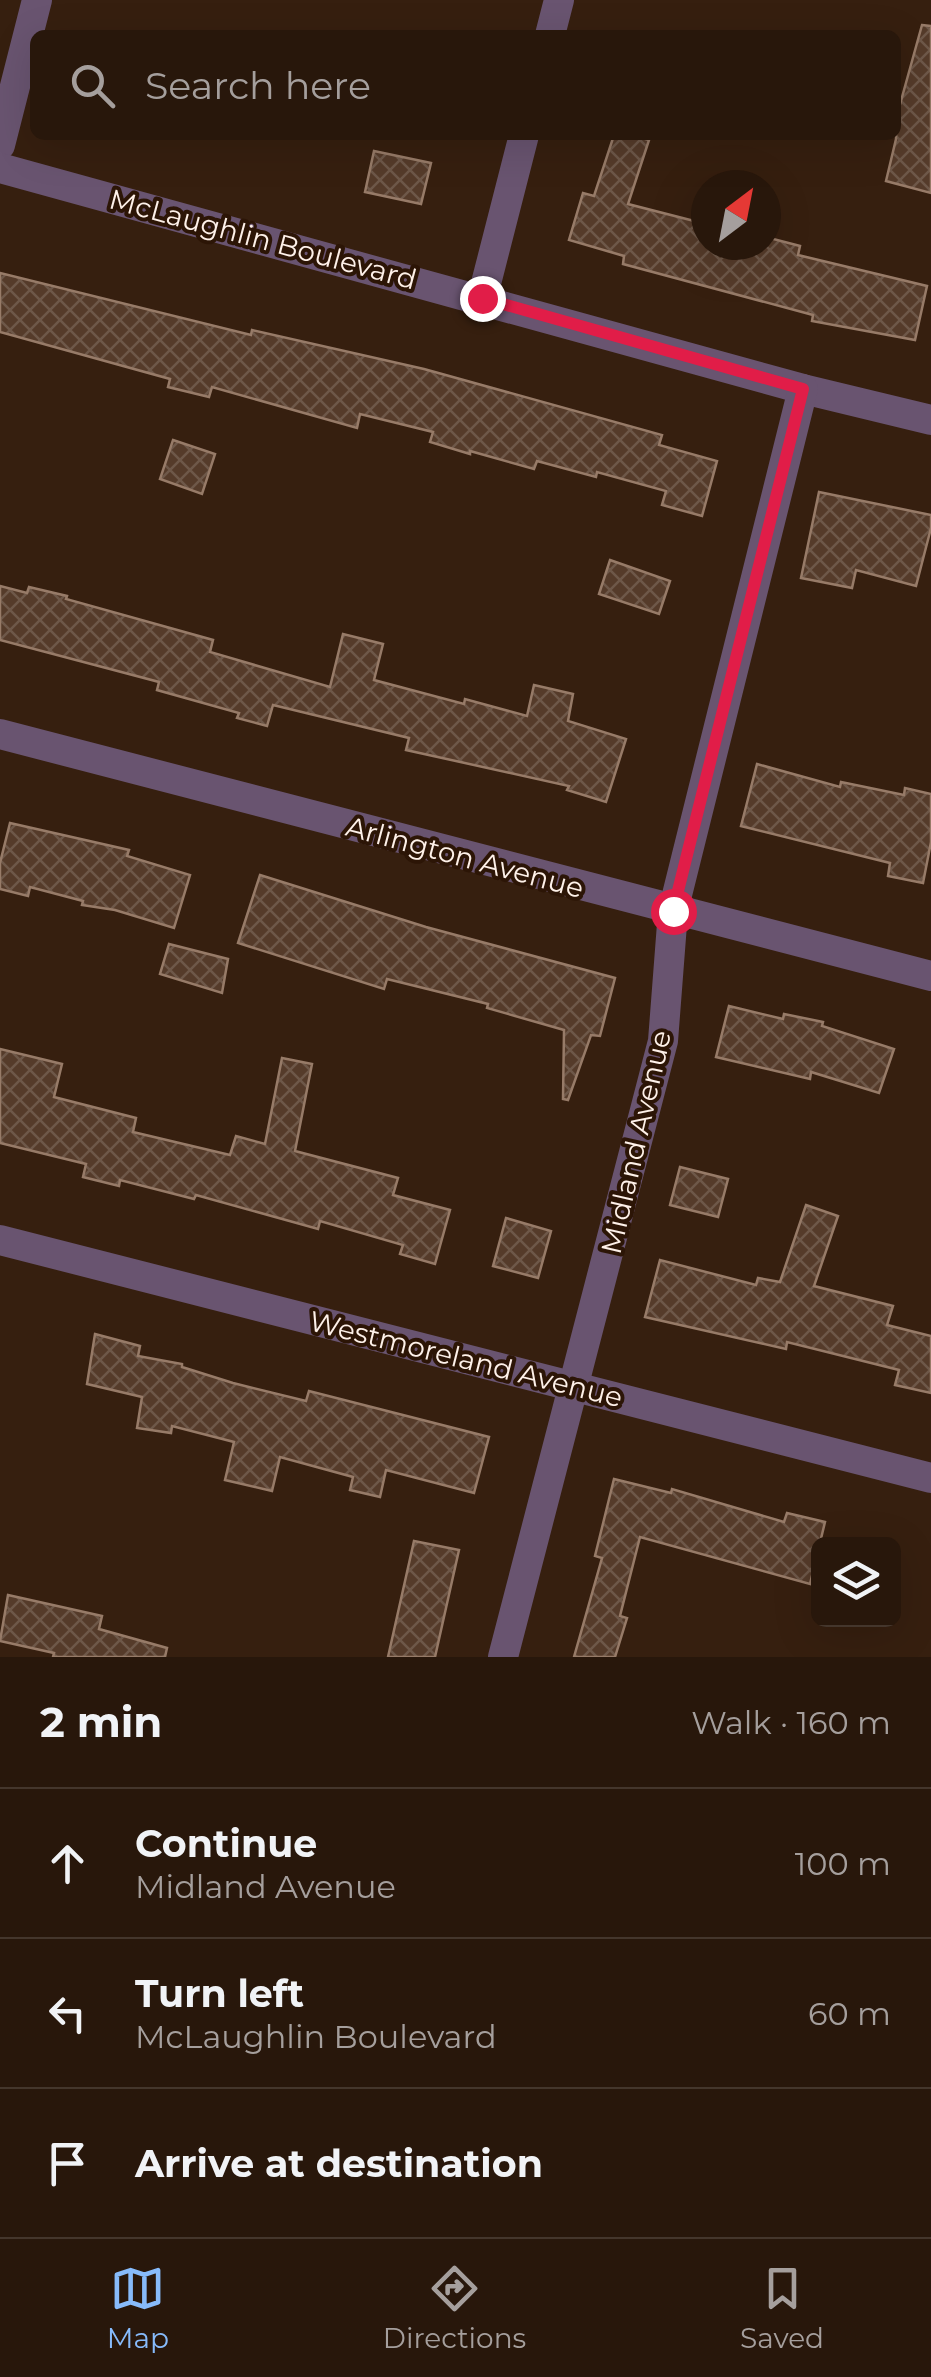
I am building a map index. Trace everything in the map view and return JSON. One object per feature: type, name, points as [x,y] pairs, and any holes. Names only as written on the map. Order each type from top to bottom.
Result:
[{"type":"street","points":[[0,144],[37,0]]},
{"type":"street","points":[[551,30],[560,0]]},
{"type":"street","points":[[482,298],[523,140]]},
{"type":"street","name":"McLaughlin Boulevard","points":[[0,168],[803,389],[931,420]]},
{"type":"street","name":"Midland Avenue","points":[[503,1657],[664,1040],[673,911],[803,389]]},
{"type":"street","name":"Arlington Avenue","points":[[0,734],[931,976]]},
{"type":"street","name":"Westmoreland Avenue","points":[[0,1240],[931,1478]]},
{"type":"building","points":[[922,25],[931,26],[931,193],[886,181],[896,140],[901,140],[901,101]]},
{"type":"building","points":[[612,140],[649,140],[628,204],[691,220],[691,260],[781,260],[781,241],[800,246],[798,255],[927,286],[915,340],[812,321],[813,315],[623,264],[624,256],[569,240],[583,193],[594,196]]},
{"type":"building","points":[[374,151],[431,163],[421,204],[365,192]]},
{"type":"building","points":[[0,273],[251,335],[252,330],[424,369],[662,435],[659,445],[717,461],[702,516],[662,505],[666,491],[597,472],[596,477],[537,461],[534,469],[470,454],[430,442],[433,432],[360,414],[357,428],[212,387],[209,397],[168,387],[170,379],[0,332]]},
{"type":"building","points":[[173,440],[215,454],[202,494],[160,479]]},
{"type":"building","points":[[819,492],[931,515],[916,586],[856,570],[852,588],[801,578]]},
{"type":"building","points":[[610,560],[670,581],[659,614],[599,594]]},
{"type":"building","points":[[0,586],[27,593],[29,587],[67,596],[66,599],[213,640],[210,652],[330,687],[343,634],[383,644],[374,680],[527,716],[534,685],[573,694],[568,721],[626,739],[606,802],[567,790],[569,786],[406,750],[409,738],[273,705],[267,726],[237,718],[239,713],[157,690],[159,682],[0,640]]},
{"type":"building","points":[[757,764],[840,787],[841,782],[904,795],[905,788],[931,794],[931,842],[923,883],[888,876],[890,863],[741,826]]},
{"type":"building","points":[[10,823],[129,850],[127,856],[190,875],[174,928],[115,910],[82,905],[83,901],[30,887],[28,896],[0,889],[0,863]]},
{"type":"building","points":[[260,875],[426,927],[615,978],[600,1036],[591,1035],[568,1100],[563,1099],[564,1030],[487,1008],[488,1004],[387,979],[384,989],[238,943]]},
{"type":"building","points":[[169,944],[228,959],[222,993],[160,974]]},
{"type":"building","points":[[729,1006],[783,1019],[784,1014],[823,1022],[822,1026],[894,1049],[879,1093],[811,1072],[810,1079],[716,1057]]},
{"type":"building","points":[[0,1049],[62,1064],[54,1097],[136,1118],[133,1132],[230,1155],[236,1136],[265,1144],[282,1058],[312,1064],[295,1151],[398,1178],[393,1195],[450,1210],[435,1264],[400,1254],[403,1245],[320,1221],[318,1229],[196,1195],[194,1199],[120,1180],[119,1186],[83,1177],[86,1164],[0,1143]]},
{"type":"building","points":[[680,1167],[728,1179],[718,1217],[670,1205]]},
{"type":"building","points":[[806,1205],[838,1216],[814,1286],[893,1306],[887,1325],[931,1336],[931,1393],[895,1385],[899,1370],[787,1342],[786,1349],[645,1317],[660,1260],[756,1285],[758,1278],[780,1282]]},
{"type":"building","points":[[506,1218],[551,1231],[538,1278],[493,1266]]},
{"type":"building","points":[[95,1334],[140,1346],[138,1356],[182,1364],[233,1383],[306,1401],[309,1391],[489,1437],[474,1493],[386,1470],[380,1497],[350,1490],[353,1477],[280,1457],[272,1491],[225,1480],[234,1442],[172,1426],[171,1433],[137,1428],[142,1397],[87,1384]]},
{"type":"building","points":[[614,1479],[671,1493],[672,1489],[784,1522],[787,1513],[825,1522],[821,1537],[811,1537],[810,1584],[640,1537],[620,1616],[627,1618],[615,1657],[574,1657],[602,1558],[595,1556]]},
{"type":"building","points":[[414,1541],[459,1550],[435,1657],[388,1657]]},
{"type":"building","points":[[8,1595],[102,1616],[99,1629],[167,1648],[165,1657],[53,1657],[54,1653],[0,1641]]},
{"type":"route","points":[[482,298],[803,389],[673,911]]}]
